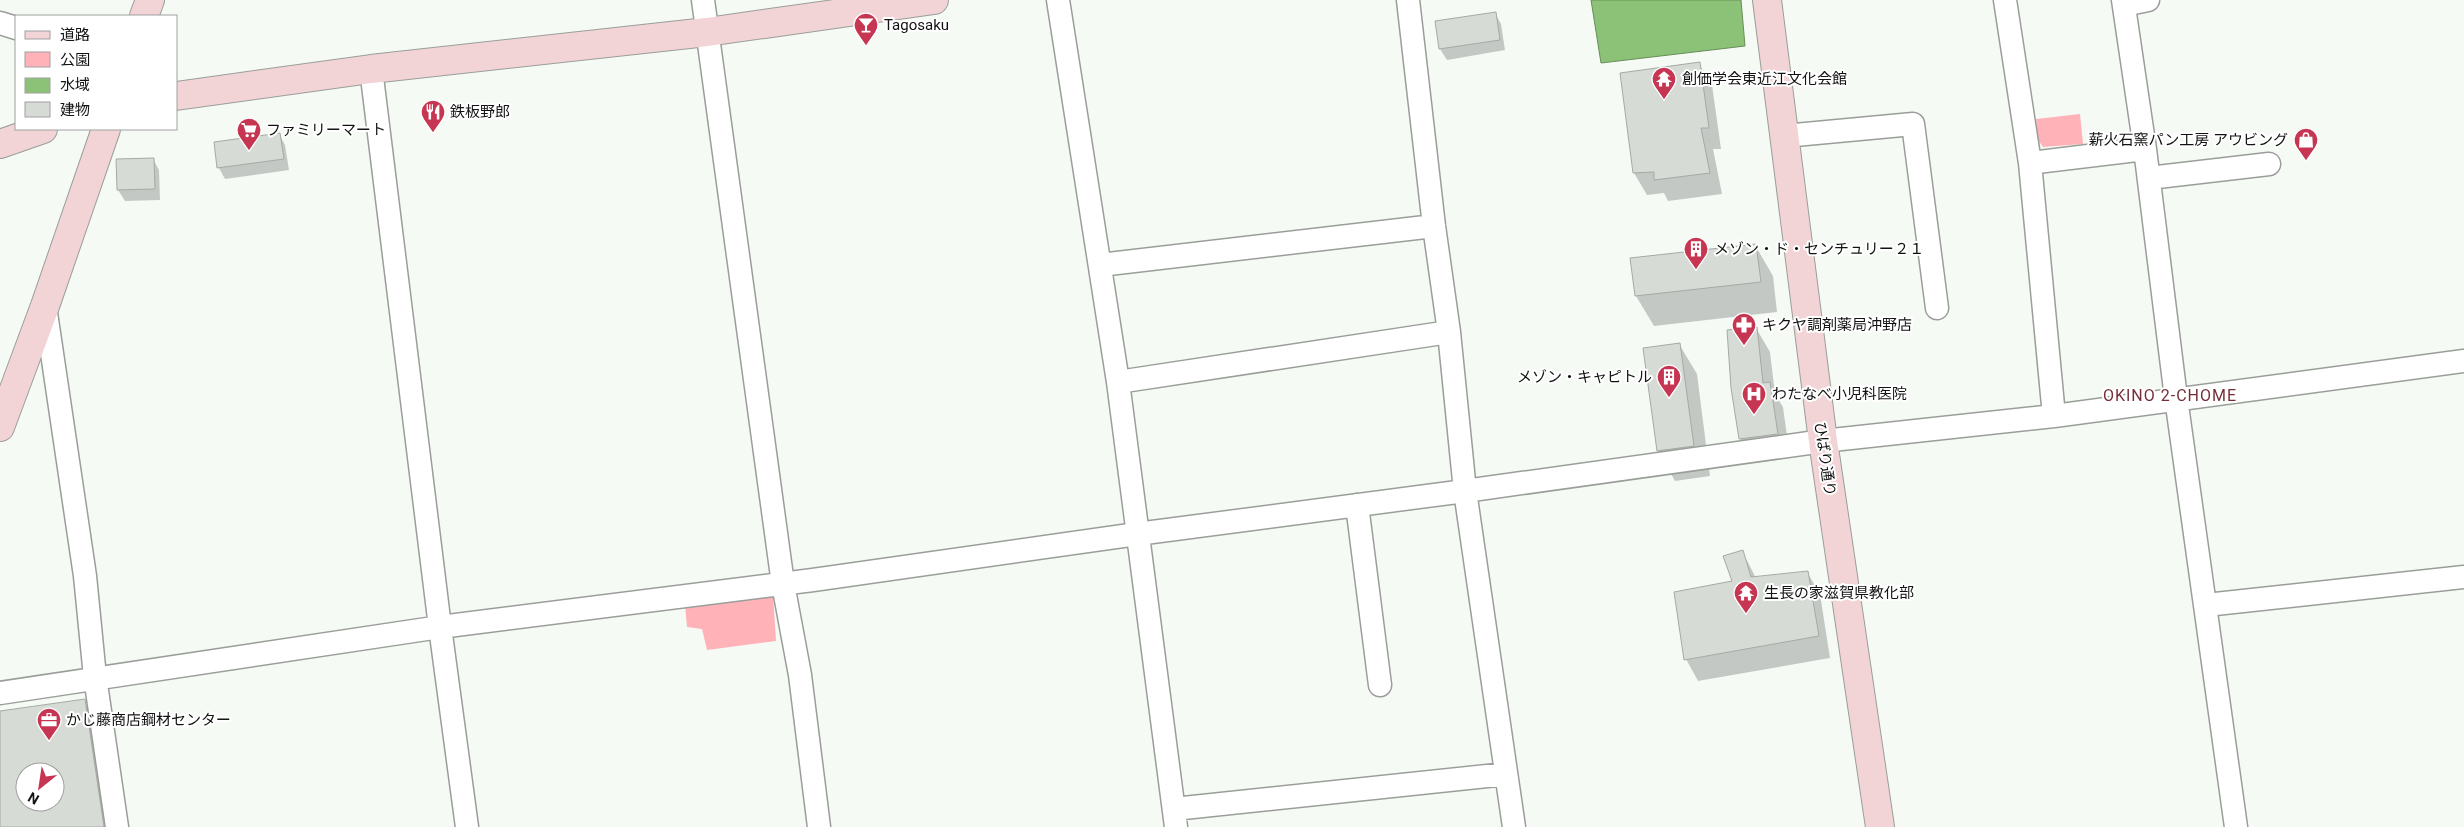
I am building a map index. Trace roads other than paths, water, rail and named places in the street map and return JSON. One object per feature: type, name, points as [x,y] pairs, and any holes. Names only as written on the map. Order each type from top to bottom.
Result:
[{"type":"street","points":[[144,15],[150,0]]},
{"type":"street","points":[[703,0],[784,584],[800,675],[819,827]]},
{"type":"street","points":[[178,96],[371,69],[707,32],[934,0]]},
{"type":"street","points":[[1058,0],[1118,382],[1175,818],[1506,774]]},
{"type":"street","points":[[1408,0],[1434,226],[1450,332],[1465,491],[1514,827]]},
{"type":"street","name":"ひばり通り","points":[[1767,0],[1822,441],[1880,827]]},
{"type":"street","points":[[2005,0],[2030,164],[2054,416]]},
{"type":"street","points":[[2148,0],[2124,2],[2149,178],[2176,398],[2236,827]]},
{"type":"street","points":[[0,23],[15,28]]},
{"type":"street","points":[[371,69],[440,626],[467,827]]},
{"type":"street","points":[[1784,136],[1913,124],[1937,308]]},
{"type":"street","points":[[0,144],[40,130]]},
{"type":"street","points":[[0,427],[45,306],[106,130]]},
{"type":"street","points":[[2030,164],[2145,149]]},
{"type":"street","points":[[2149,178],[2269,164]]},
{"type":"street","points":[[1100,265],[1434,226]]},
{"type":"street","points":[[45,306],[85,576],[95,677],[117,827]]},
{"type":"street","points":[[1118,382],[1450,332]]},
{"type":"street","points":[[0,693],[95,677],[440,626],[784,584],[1822,441],[2054,416],[2176,398],[2464,361]]},
{"type":"street","points":[[1357,505],[1380,685]]},
{"type":"street","points":[[2206,605],[2464,577]]},
{"type":"water","points":[[1591,0],[1741,0],[1745,46],[1601,63]]},
{"type":"place","name":"Tagosaku","points":[[866,46]]},
{"type":"place","name":"創価学会東近江文化会館","points":[[1664,100]]},
{"type":"place","name":"鉄板野郎","points":[[433,133]]},
{"type":"place","name":"ファミリーマート","points":[[249,151]]},
{"type":"place","name":"薪火石窯パン工房 アウビング","points":[[2306,161]]},
{"type":"place","name":"メゾン・ド・センチュリー２１","points":[[1696,270]]},
{"type":"place","name":"キクヤ調剤薬局沖野店","points":[[1744,346]]},
{"type":"place","name":"メゾン・キャピトル","points":[[1669,398]]},
{"type":"place","name":"わたなべ小児科医院","points":[[1754,415]]},
{"type":"place","name":"生長の家滋賀県教化部","points":[[1746,614]]},
{"type":"place","name":"かじ藤商店鋼材センター","points":[[49,741]]},
{"type":"district","name":"OKINO 2-CHOME","points":[[2170,395]]}]
